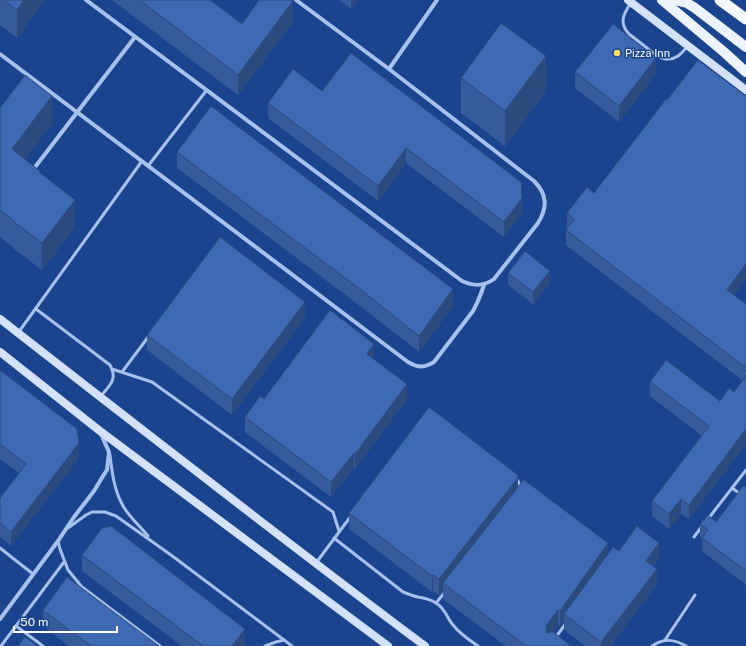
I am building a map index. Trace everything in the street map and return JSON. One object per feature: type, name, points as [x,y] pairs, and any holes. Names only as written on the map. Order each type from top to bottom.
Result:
[{"type":"highway","points":[[720,0],[746,19]]},
{"type":"main road","points":[[662,0],[746,72]]},
{"type":"main road","points":[[674,0],[695,8],[746,47]]},
{"type":"main road","points":[[630,1],[746,90]]},
{"type":"main road","points":[[0,319],[315,564],[425,646]]},
{"type":"main road","points":[[0,352],[100,431],[388,646]]},
{"type":"street","points":[[86,0],[462,281],[476,286],[489,283],[497,276],[543,216],[545,201],[539,186],[389,69],[296,0]]},
{"type":"street","points":[[389,69],[437,0]]},
{"type":"street","points":[[30,173],[135,37]]},
{"type":"street","points":[[0,54],[414,366],[421,367],[434,362],[473,311],[480,298],[484,284]]},
{"type":"street","points":[[25,82],[29,76]]},
{"type":"street","points":[[0,619],[58,541],[103,476],[106,470],[109,452],[100,431]]},
{"type":"lane","points":[[630,1],[623,17],[626,31],[656,55],[664,59],[673,58],[678,56],[688,46]]},
{"type":"lane","points":[[148,166],[206,91]]},
{"type":"lane","points":[[18,333],[142,161]]},
{"type":"lane","points":[[36,309],[110,365],[114,374],[113,379],[111,384],[100,397]]},
{"type":"lane","points":[[122,372],[154,330]]},
{"type":"lane","points":[[112,369],[152,382],[333,512],[339,532]]},
{"type":"lane","points":[[109,452],[117,493],[122,505],[152,541]]},
{"type":"lane","points":[[694,537],[746,470]]},
{"type":"lane","points":[[509,474],[520,484],[521,492]]},
{"type":"lane","points":[[732,488],[746,498]]},
{"type":"lane","points":[[66,529],[92,512],[105,512],[116,516],[152,541],[292,646]]},
{"type":"lane","points":[[315,564],[353,512]]},
{"type":"lane","points":[[334,538],[403,592],[431,600],[442,607],[454,627],[478,646]]},
{"type":"lane","points":[[58,541],[68,570],[82,587],[160,646]]},
{"type":"lane","points":[[0,548],[33,574]]},
{"type":"lane","points":[[1,646],[64,562]]},
{"type":"lane","points":[[436,603],[446,591]]},
{"type":"lane","points":[[665,640],[695,595]]},
{"type":"lane","points":[[553,640],[568,620]]},
{"type":"lane","points":[[16,626],[43,646]]},
{"type":"lane","points":[[265,646],[284,640]]},
{"type":"lane","points":[[652,646],[665,640],[680,643],[686,646]]},
{"type":"building","points":[[4,0],[24,0],[17,10]]},
{"type":"building","points":[[140,0],[210,0],[242,24],[259,0],[293,1],[238,75]]},
{"type":"building","points":[[501,23],[546,56],[505,111],[461,78]]},
{"type":"building","points":[[613,24],[656,58],[619,106],[575,72]]},
{"type":"building","points":[[351,53],[521,182],[522,198],[504,222],[406,148],[378,186],[268,103],[293,69],[322,91]]},
{"type":"building","points":[[698,60],[746,96],[746,264],[727,290],[746,304],[746,372],[743,369],[745,367],[566,230],[574,219],[567,213],[587,187],[594,193]]},
{"type":"building","points":[[25,75],[52,96],[12,149],[75,200],[42,243],[0,210],[0,108]]},
{"type":"building","points":[[211,106],[453,289],[419,336],[360,289],[177,152]]},
{"type":"building","points":[[220,237],[305,302],[232,399],[147,335]]},
{"type":"building","points":[[525,251],[550,271],[533,292],[508,273]]},
{"type":"building","points":[[330,310],[374,344],[367,354],[407,384],[355,454],[354,453],[331,482],[245,417],[260,396],[264,399]]},
{"type":"building","points":[[666,360],[720,401],[729,388],[734,392],[746,376],[746,429],[689,505],[681,499],[669,514],[652,501],[709,426],[650,382]]},
{"type":"building","points":[[0,370],[77,429],[79,443],[11,532],[0,523],[0,498],[26,464],[0,444]]},
{"type":"building","points":[[429,407],[518,475],[517,479],[439,579],[433,575],[432,576],[349,513]]},
{"type":"building","points":[[523,479],[608,543],[560,611],[558,610],[546,626],[547,633],[552,631],[571,646],[526,646],[443,583]]},
{"type":"building","points":[[743,486],[746,487],[746,571],[702,538],[708,530],[700,524],[708,515],[716,522]]},
{"type":"building","points":[[111,526],[245,629],[232,646],[203,646],[82,555],[102,528]]},
{"type":"building","points":[[637,526],[659,543],[646,561],[657,569],[601,642],[564,614],[613,547],[619,551]]},
{"type":"building","points":[[67,577],[159,646],[91,646],[43,610]]},
{"type":"building","points":[[25,637],[38,646],[18,646]]},
{"type":"place","name":"Pizza Inn","points":[[617,53]]}]
